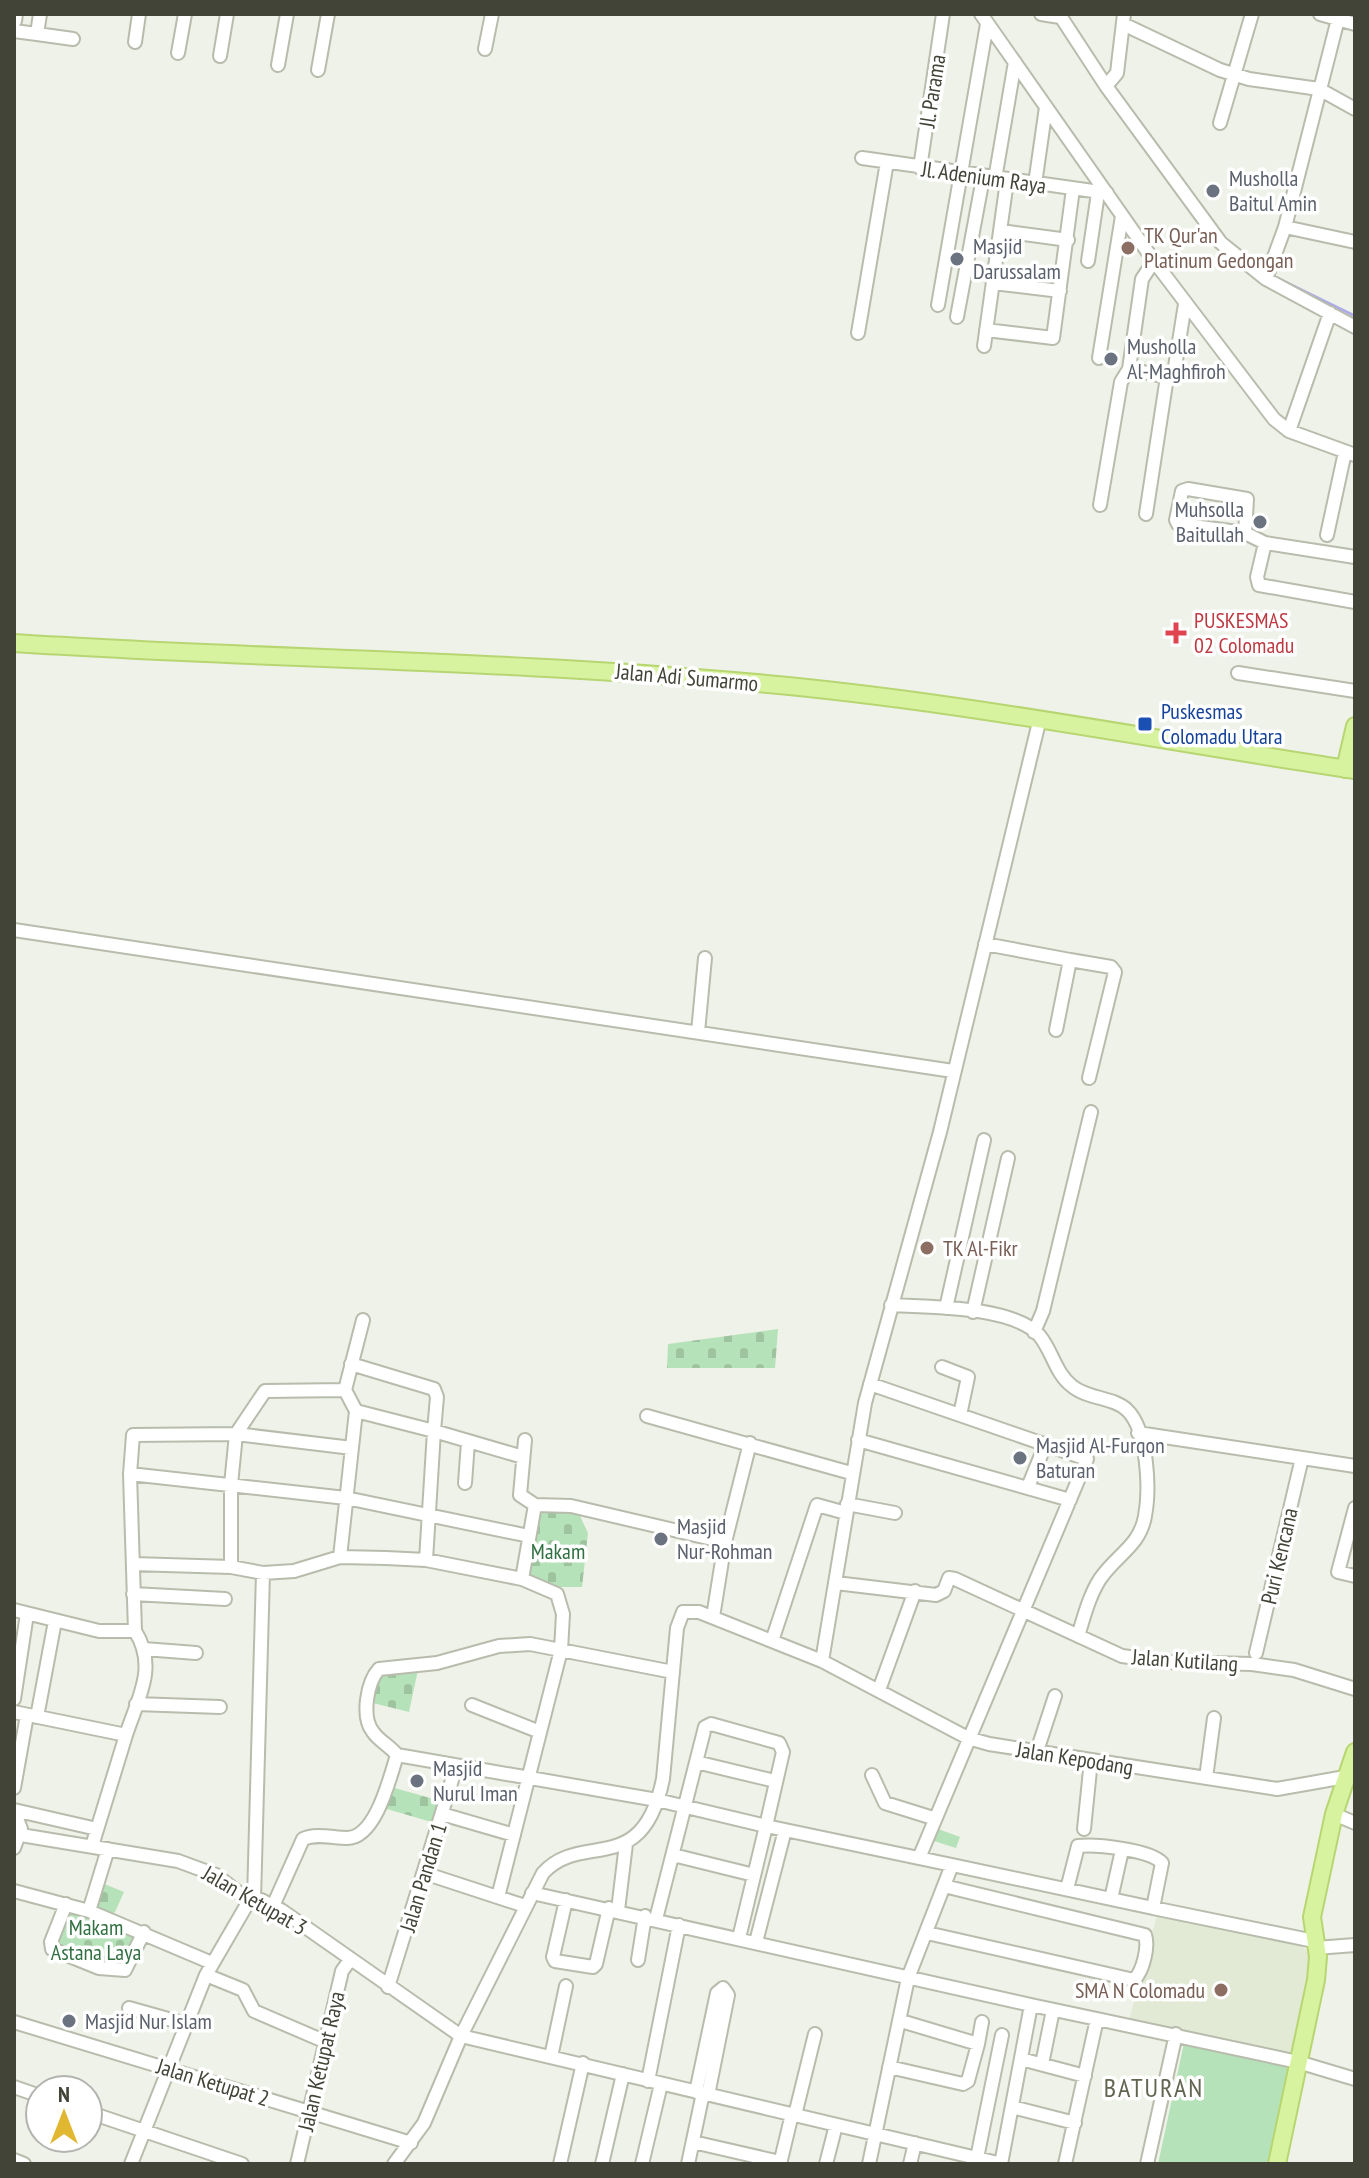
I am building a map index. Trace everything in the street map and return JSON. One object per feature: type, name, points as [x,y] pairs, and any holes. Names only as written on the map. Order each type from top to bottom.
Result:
[{"type":"main road","name":"Jalan Adi Sumarmo","points":[[14,643],[230,657],[444,661],[630,672],[830,690],[1040,718],[1350,769]]},
{"type":"main road","points":[[1350,769],[1355,726]]},
{"type":"main road","points":[[1277,2164],[1316,1980],[1312,1917],[1334,1814],[1355,1752]]},
{"type":"street","points":[[15,21],[16,14]]},
{"type":"street","points":[[37,34],[40,14]]},
{"type":"street","points":[[135,42],[139,14]]},
{"type":"street","points":[[178,53],[185,14]]},
{"type":"street","points":[[220,56],[227,14]]},
{"type":"street","points":[[278,65],[287,14]]},
{"type":"street","points":[[318,70],[328,14]]},
{"type":"street","points":[[485,49],[492,14]]},
{"type":"street","name":"Jl. Parama","points":[[920,168],[943,14]]},
{"type":"street","points":[[1041,14],[1060,15],[1216,237],[1355,327]]},
{"type":"street","points":[[1220,123],[1252,14]]},
{"type":"street","points":[[1320,14],[1355,24]]},
{"type":"street","points":[[984,19],[1102,193],[1274,419],[1289,431],[1350,454],[1327,535]]},
{"type":"street","points":[[938,305],[962,174],[984,19]]},
{"type":"street","points":[[1110,82],[1123,19],[1235,76],[1319,89],[1355,109]]},
{"type":"street","points":[[1269,273],[1285,227],[1338,19]]},
{"type":"street","points":[[14,31],[73,39]]},
{"type":"street","points":[[957,317],[995,179],[1015,62]]},
{"type":"street","points":[[1035,184],[1046,107]]},
{"type":"street","name":"Jl. Adenium Raya","points":[[862,158],[1102,193]]},
{"type":"street","points":[[858,333],[887,162]]},
{"type":"street","points":[[984,346],[1001,231],[995,179]]},
{"type":"street","points":[[986,330],[1051,340],[1068,240],[1073,189]]},
{"type":"street","points":[[1088,261],[1102,193]]},
{"type":"street","points":[[1099,358],[1122,216]]},
{"type":"street","points":[[1285,227],[1355,242]]},
{"type":"street","points":[[1001,231],[1068,240]]},
{"type":"street","points":[[1100,505],[1142,279],[1154,261]]},
{"type":"street","points":[[993,283],[1060,291]]},
{"type":"street","points":[[1146,514],[1167,382],[1174,373],[1185,304]]},
{"type":"street","points":[[1289,431],[1330,313]]},
{"type":"street","points":[[1125,374],[1167,382]]},
{"type":"street","points":[[1245,533],[1247,499],[1188,489],[1182,491],[1177,524],[1245,533],[1265,543],[1355,557]]},
{"type":"street","points":[[1265,543],[1257,579],[1260,586],[1355,602]]},
{"type":"street","points":[[1238,673],[1355,691]]},
{"type":"street","points":[[822,1661],[851,1473],[870,1384],[921,1206],[1040,718]]},
{"type":"street","points":[[14,930],[953,1071]]},
{"type":"street","points":[[985,944],[1111,967],[1115,972],[1089,1078]]},
{"type":"street","points":[[698,1032],[705,958]]},
{"type":"street","points":[[1056,1030],[1070,960]]},
{"type":"street","points":[[1034,1332],[1043,1311],[1091,1112]]},
{"type":"street","points":[[946,1308],[984,1140]]},
{"type":"street","points":[[973,1312],[1008,1158]]},
{"type":"street","points":[[976,1176],[1003,1181]]},
{"type":"street","points":[[891,1305],[946,1308],[1006,1318],[1034,1332],[1069,1384],[1080,1393],[1127,1410],[1138,1433],[1148,1477],[1142,1529],[1137,1541],[1102,1576],[1078,1636]]},
{"type":"street","points":[[340,1557],[356,1411],[345,1390],[363,1320]]},
{"type":"street","points":[[351,1364],[434,1389],[437,1397],[426,1560]]},
{"type":"street","points":[[942,1367],[968,1377],[960,1415]]},
{"type":"street","points":[[870,1384],[1087,1459],[919,1858]]},
{"type":"street","points":[[231,1567],[231,1485],[236,1434],[265,1391],[345,1390]]},
{"type":"street","points":[[356,1411],[523,1457]]},
{"type":"street","points":[[647,1416],[851,1473]]},
{"type":"street","points":[[1138,1433],[1355,1466]]},
{"type":"street","points":[[92,1846],[147,1672],[144,1649],[135,1631],[130,1474],[133,1435],[236,1434],[352,1448]]},
{"type":"street","points":[[525,1440],[520,1495],[535,1505],[571,1506],[725,1542]]},
{"type":"street","points":[[858,1440],[1070,1500]]},
{"type":"street","points":[[465,1483],[468,1442]]},
{"type":"street","points":[[566,1900],[553,1957],[555,1961],[574,1966],[593,1967],[613,1909],[626,1844],[642,1826],[657,1800],[663,1779],[679,1618],[691,1611],[713,1617],[725,1542],[750,1443]]},
{"type":"street","points":[[1028,1487],[1046,1443]]},
{"type":"street","name":"Puri Kencana","points":[[1256,1653],[1302,1458]]},
{"type":"street","points":[[130,1474],[346,1498],[529,1536]]},
{"type":"street","points":[[522,1579],[535,1505]]},
{"type":"street","points":[[772,1641],[817,1505],[895,1513]]},
{"type":"street","points":[[1355,1508],[1338,1572],[1355,1576]]},
{"type":"street","points":[[133,1564],[231,1567],[263,1573],[302,1570],[340,1557],[426,1560],[522,1579],[557,1594],[563,1614],[561,1650],[498,1897]]},
{"type":"street","points":[[131,2164],[209,1969],[252,1900],[263,1573]]},
{"type":"street","name":"Jalan Kutilang","points":[[915,1591],[941,1594],[949,1578],[955,1579],[1078,1636],[1136,1659],[1252,1664],[1294,1670],[1355,1689]]},
{"type":"street","points":[[836,1583],[915,1591],[879,1690]]},
{"type":"street","points":[[133,1594],[225,1599]]},
{"type":"street","points":[[14,1699],[20,1612],[104,1632],[135,1631]]},
{"type":"street","name":"Jalan Kepodang","points":[[713,1617],[822,1661],[968,1738],[1277,1789],[1346,1780]]},
{"type":"street","points":[[14,1788],[26,1715],[55,1621]]},
{"type":"street","points":[[673,1672],[530,1644],[509,1644],[437,1663],[379,1669],[371,1682],[367,1719],[373,1732],[397,1755],[657,1800],[1315,1945],[1355,1945]]},
{"type":"street","points":[[144,1649],[196,1653]]},
{"type":"street","points":[[1037,1751],[1055,1696]]},
{"type":"street","points":[[136,1704],[220,1707]]},
{"type":"street","points":[[472,1705],[540,1732]]},
{"type":"street","points":[[26,1715],[126,1735]]},
{"type":"street","points":[[1206,1778],[1214,1718]]},
{"type":"street","points":[[638,1960],[673,1855],[705,1727],[711,1724],[779,1743],[783,1752],[739,1938]]},
{"type":"street","points":[[273,1906],[303,1839],[352,1838],[368,1827],[397,1755]]},
{"type":"street","points":[[1084,1829],[1091,1760]]},
{"type":"street","points":[[696,1762],[775,1781]]},
{"type":"street","name":"Jalan Pandan 1","points":[[388,1987],[456,1767]]},
{"type":"street","points":[[872,1775],[885,1803],[932,1822]]},
{"type":"street","points":[[14,1848],[21,1835],[14,1810],[97,1829]]},
{"type":"street","points":[[442,1814],[514,1835]]},
{"type":"street","points":[[1334,1814],[1355,1823]]},
{"type":"street","points":[[756,1942],[785,1830]]},
{"type":"street","name":"Jalan Ketupat 3","points":[[21,1835],[199,1868],[252,1900],[273,1906],[461,2036]]},
{"type":"street","points":[[394,2164],[424,2123],[461,2036],[543,1873],[553,1864],[626,1844]]},
{"type":"street","points":[[1067,1889],[1078,1846],[1122,1850],[1161,1860],[1153,1908]]},
{"type":"street","points":[[89,1911],[108,1849]]},
{"type":"street","points":[[1111,1899],[1122,1850]]},
{"type":"street","points":[[673,1855],[754,1875]]},
{"type":"street","points":[[869,2164],[908,1978],[952,1865]]},
{"type":"street","points":[[424,1873],[525,1906]]},
{"type":"street","points":[[927,1933],[1134,1980],[1139,1975],[1147,1945],[1145,1935],[944,1886]]},
{"type":"street","points":[[14,1891],[89,1911],[144,1932],[243,1990],[254,2011],[326,2042]]},
{"type":"street","points":[[532,1893],[1053,2010],[1176,2034],[1298,2062],[1355,2079]]},
{"type":"street","points":[[66,1904],[51,1947],[99,1968],[125,1970],[144,1932]]},
{"type":"street","points":[[642,2164],[679,1925]]},
{"type":"street","name":"Jalan Ketupat Raya","points":[[297,2164],[342,1971],[350,1960]]},
{"type":"street","points":[[551,2057],[566,1986]]},
{"type":"street","points":[[461,2036],[1001,2164],[1031,2005]]},
{"type":"street","points":[[129,2008],[186,2024]]},
{"type":"street","points":[[1042,2064],[1053,2010]]},
{"type":"street","points":[[1065,2164],[1097,2019]]},
{"type":"street","points":[[901,2021],[978,2044]]},
{"type":"street","name":"Jalan Ketupat 2","points":[[14,2022],[411,2143]]},
{"type":"street","points":[[889,2067],[963,2084],[968,2081],[982,2022]]},
{"type":"street","points":[[688,2164],[716,2027]]},
{"type":"street","points":[[693,2142],[780,2163],[815,2034]]},
{"type":"street","points":[[1147,2164],[1176,2034]]},
{"type":"street","points":[[977,2158],[1002,2035]]},
{"type":"street","points":[[1021,2059],[1085,2076]]},
{"type":"street","points":[[560,2164],[583,2063]]},
{"type":"street","points":[[602,2164],[623,2074]]},
{"type":"street","points":[[1012,2107],[1075,2123]]},
{"type":"street","points":[[104,2118],[242,2164]]},
{"type":"street","points":[[826,2164],[836,2125]]},
{"type":"street","points":[[910,2164],[915,2143]]},
{"type":"street","points":[[14,2160],[24,2164]]},
{"type":"shaded area","name":"SMA N Colomadu","points":[[1158,1912],[1299,1941],[1312,1959],[1292,2057],[1129,2021]]},
{"type":"green space","points":[[778,1329],[775,1368],[667,1368],[668,1344]]},
{"type":"green space","name":"Makam","points":[[538,1510],[578,1512],[588,1533],[582,1587],[558,1587],[525,1577]]},
{"type":"green space","points":[[418,1670],[409,1712],[369,1702],[379,1674]]},
{"type":"green space","points":[[391,1787],[441,1801],[435,1823],[380,1807]]},
{"type":"green space","points":[[938,1829],[960,1837],[956,1848],[934,1841]]},
{"type":"green space","name":"Makam Astana Laya","points":[[102,1883],[124,1892],[115,1912],[111,1914],[95,1907]]},
{"type":"green space","name":"Makam Astana Laya","points":[[68,1909],[138,1931],[126,1966],[101,1966],[54,1946]]},
{"type":"green space","points":[[1184,2043],[1289,2065],[1268,2164],[1158,2164]]},
{"type":"waterway","points":[[1224,238],[1265,270]]},
{"type":"waterway","points":[[1271,275],[1355,316]]},
{"type":"place","name":"Musholla Baitul Amin","points":[[1213,191]]},
{"type":"place","name":"TK Qur'an Platinum Gedongan","points":[[1128,248]]},
{"type":"place","name":"Masjid Darussalam","points":[[957,259]]},
{"type":"place","name":"Musholla Al-Maghfiroh","points":[[1111,359]]},
{"type":"place","name":"Muhsolla Baitullah","points":[[1260,522]]},
{"type":"place","name":"PUSKESMAS 02 Colomadu","points":[[1176,633]]},
{"type":"place","name":"Puskesmas Colomadu Utara","points":[[1145,724]]},
{"type":"place","name":"TK Al-Fikr","points":[[927,1248]]},
{"type":"place","name":"Masjid Al-Furqon Baturan","points":[[1020,1458]]},
{"type":"place","name":"Masjid Nur-Rohman","points":[[661,1539]]},
{"type":"place","name":"Masjid Nurul Iman","points":[[417,1781]]},
{"type":"place","name":"SMA N Colomadu","points":[[1221,1990]]},
{"type":"place","name":"Masjid Nur Islam","points":[[69,2021]]},
{"type":"district","name":"BATURAN","points":[[1154,2088]]}]
